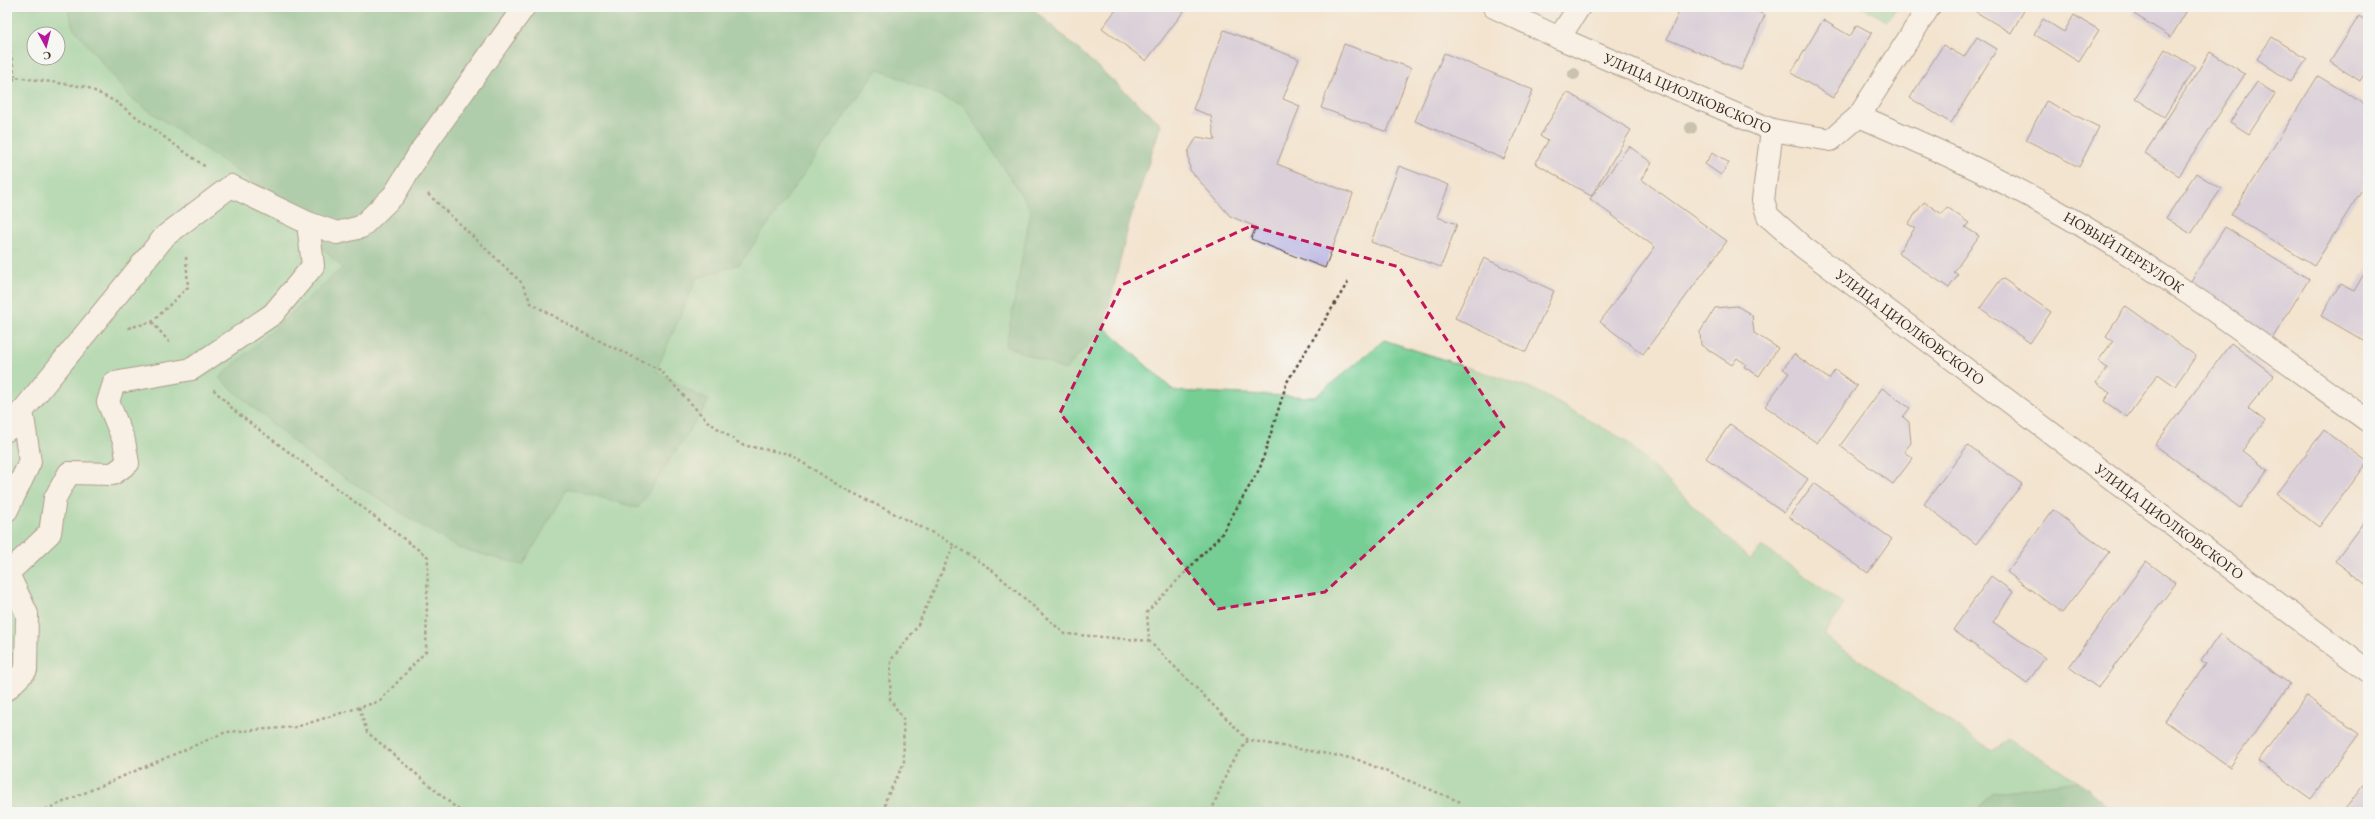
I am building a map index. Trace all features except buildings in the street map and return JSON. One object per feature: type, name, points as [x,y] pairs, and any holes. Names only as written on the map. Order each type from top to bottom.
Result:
[{"type":"street","points":[[7,430],[165,236],[231,186],[308,223],[337,233],[361,227],[394,195],[422,149],[524,7]]},
{"type":"street","name":"УЛИЦА ЦИОЛКОВСКОГО","points":[[1494,7],[1559,38],[1772,130],[1763,200],[1768,216],[1803,247],[2368,671]]},
{"type":"street","points":[[1559,38],[1579,7]]},
{"type":"street","points":[[1772,130],[1831,140],[1859,116],[1929,7]]},
{"type":"street","name":"НОВЫЙ ПЕРЕУЛОК","points":[[1859,116],[1964,162],[2055,210],[2176,284],[2368,421]]},
{"type":"street","points":[[7,689],[26,670],[27,614],[8,574],[50,534],[55,498],[69,473],[113,474],[128,463],[124,441],[108,402],[114,383],[192,369],[273,314],[313,266],[308,223]]},
{"type":"street","points":[[7,510],[30,462],[22,411]]},
{"type":"path","points":[[7,34],[15,77],[7,91]]},
{"type":"path","points":[[15,77],[87,87],[110,99],[231,186]]},
{"type":"path","points":[[394,195],[425,191],[522,283],[531,303],[581,332],[660,370],[707,421],[742,445],[789,454],[841,488],[954,545],[992,570],[1064,634],[1149,641],[1248,740],[1356,759],[1463,802]]},
{"type":"path","points":[[1149,641],[1148,612],[1221,535],[1260,468],[1287,382],[1348,282]]},
{"type":"path","points":[[40,812],[226,732],[296,727],[380,701],[426,651],[428,557],[238,413],[192,369],[152,322]]},
{"type":"path","points":[[886,812],[885,801],[904,763],[903,719],[890,699],[891,660],[917,627],[954,545]]},
{"type":"path","points":[[359,707],[367,732],[460,812]]},
{"type":"path","points":[[1211,812],[1230,765],[1248,740]]},
{"type":"highlighted area","points":[[1251,226],[1399,267],[1504,427],[1325,592],[1218,609],[1060,413],[1122,285]]},
{"type":"green space","points":[[7,7],[1031,7],[1161,124],[1128,227],[1104,327],[1174,391],[1315,397],[1384,340],[1531,388],[1625,440],[1750,560],[1762,546],[1844,604],[1824,636],[1993,751],[2008,740],[2079,781],[1991,793],[1976,812],[7,812]]},
{"type":"green space","points":[[67,7],[1031,7],[1161,124],[1128,227],[1104,327],[1065,370],[1006,346],[1031,210],[964,106],[878,69],[740,264],[697,278],[656,371],[709,401],[638,508],[568,488],[523,565],[458,548],[310,456],[219,378],[342,268],[269,193],[131,98],[73,27]]},
{"type":"green space","points":[[1862,7],[1897,7],[1887,21]]},
{"type":"green space","points":[[2079,781],[2116,812],[1976,812],[1991,793]]}]
